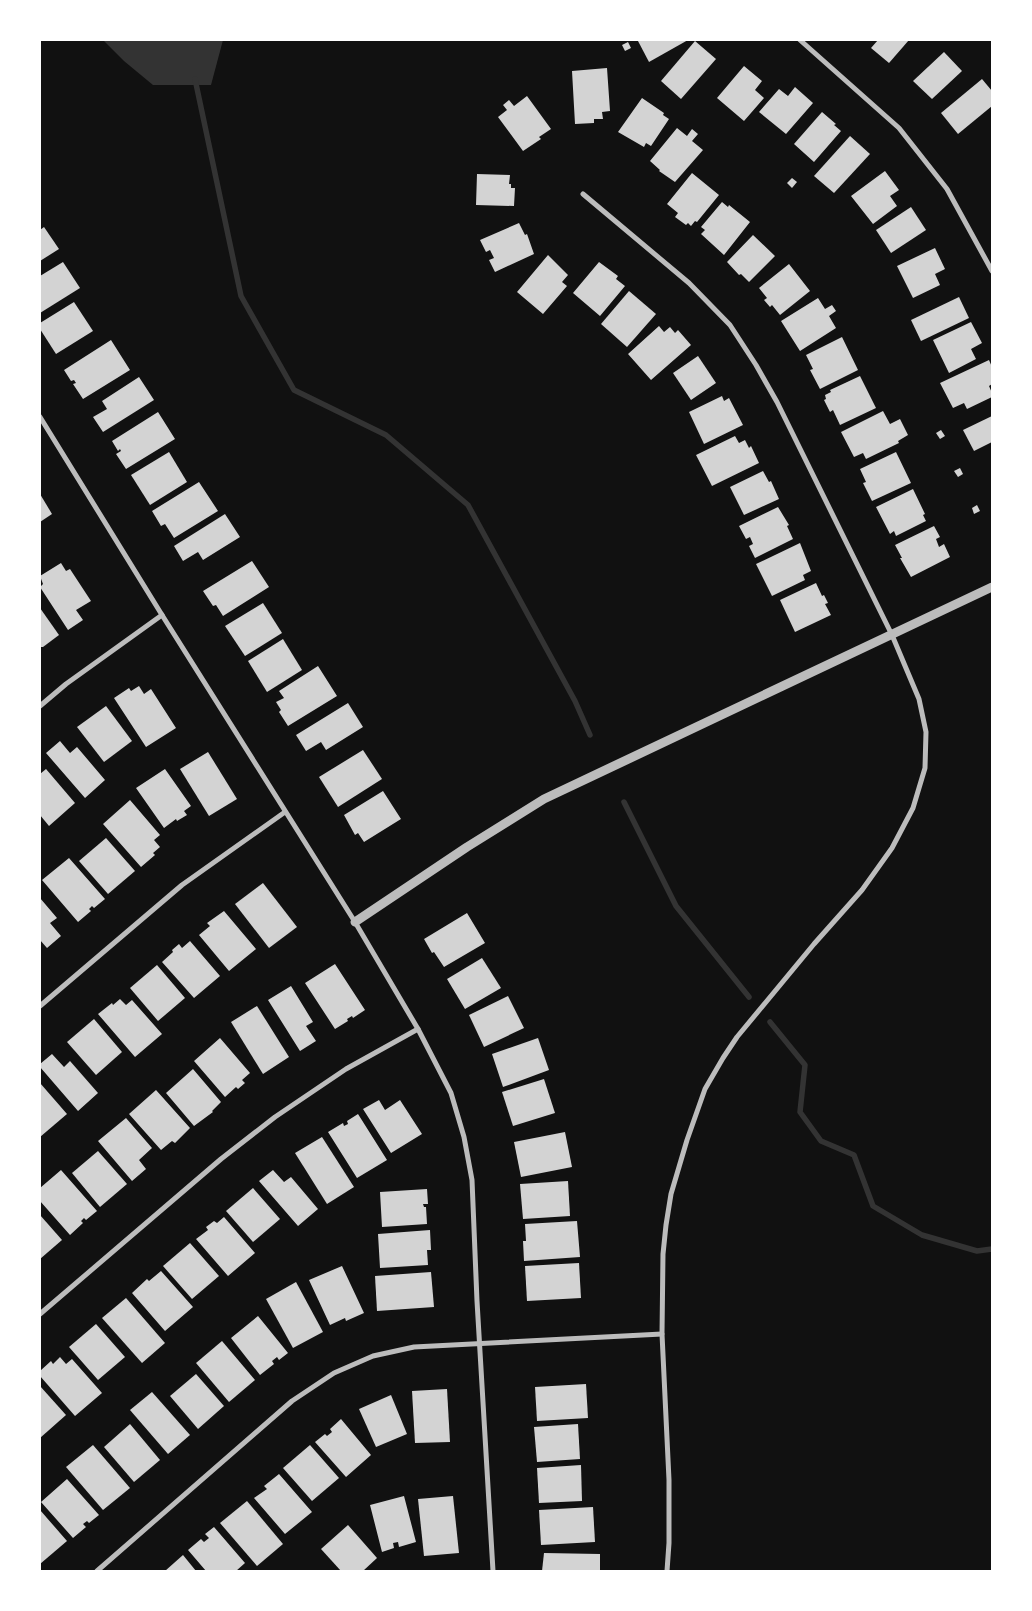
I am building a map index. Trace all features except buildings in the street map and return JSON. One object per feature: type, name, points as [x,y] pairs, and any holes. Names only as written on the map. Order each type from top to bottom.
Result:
[{"type":"street","points":[[800,40],[899,128],[948,189],[992,271]]},
{"type":"street","points":[[582,194],[689,283],[730,325],[756,364],[892,635],[919,699],[926,732],[925,768],[913,808],[892,848],[862,890],[814,944],[737,1037],[705,1088],[687,1140],[671,1194],[663,1254],[662,1334],[669,1480],[667,1571]]},
{"type":"street","points":[[40,417],[355,922],[418,1029],[451,1093],[464,1137],[472,1180],[493,1571]]},
{"type":"street","points":[[355,922],[544,799],[992,587]]},
{"type":"street","points":[[40,706],[66,684],[162,615]]},
{"type":"street","points":[[40,1006],[182,885],[286,812]]},
{"type":"street","points":[[40,1314],[221,1159],[275,1117],[346,1069],[418,1029]]},
{"type":"street","points":[[97,1571],[292,1401],[334,1373],[373,1356],[414,1347],[662,1334]]},
{"type":"shaded area","points":[[103,40],[223,40],[211,85],[153,85],[124,61]]},
{"type":"waterway","points":[[195,79],[241,296],[294,390],[386,435],[468,505],[575,701],[590,735]]},
{"type":"waterway","points":[[624,802],[676,906],[749,997]]},
{"type":"waterway","points":[[770,1022],[805,1065],[800,1112],[821,1141],[854,1155],[873,1206],[922,1235],[977,1251],[992,1249]]}]
